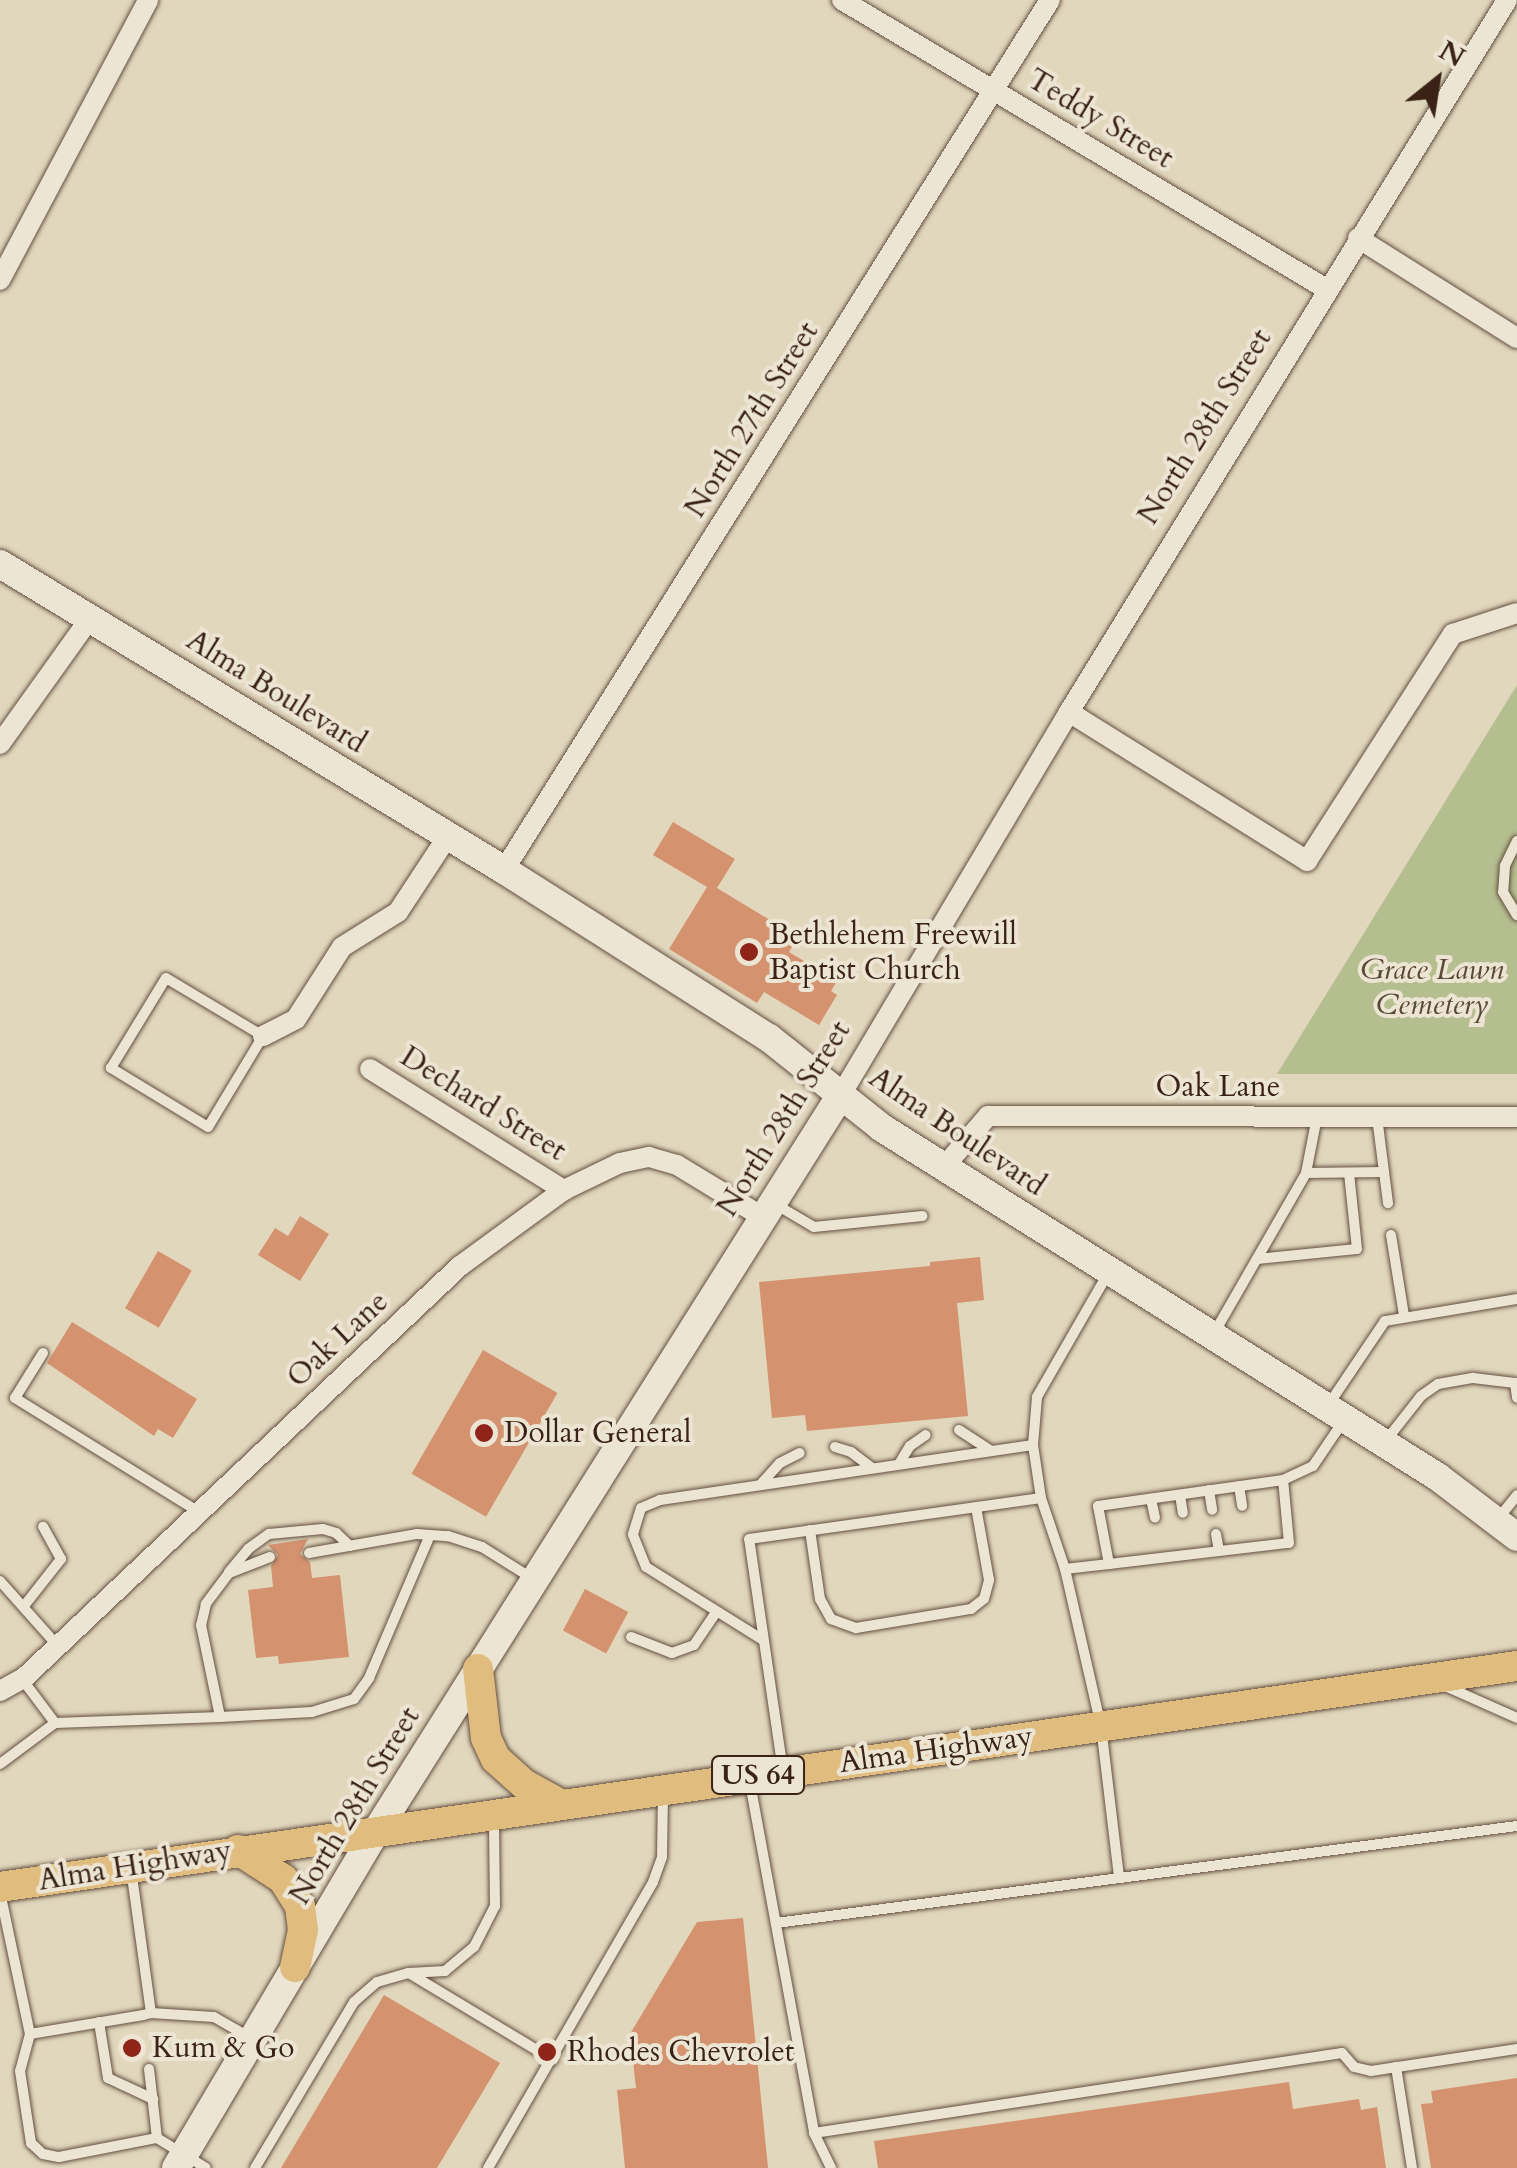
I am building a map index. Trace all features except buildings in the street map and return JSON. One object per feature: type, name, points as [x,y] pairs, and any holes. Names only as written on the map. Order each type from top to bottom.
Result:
[{"type":"main road","name":"Alma Highway","points":[[0,1889],[238,1850],[1517,1666]]},
{"type":"main road","points":[[478,1669],[486,1738],[496,1759],[524,1784],[560,1804]]},
{"type":"main road","points":[[238,1850],[283,1880],[300,1906],[304,1930],[295,1968]]},
{"type":"street","name":"Teddy Street","points":[[842,0],[1328,290]]},
{"type":"street","name":"North 27th Street","points":[[504,870],[1050,0]]},
{"type":"street","name":"North 28th Street","points":[[189,2163],[252,2039],[377,1830],[842,1093],[1069,712],[1506,0]]},
{"type":"street","points":[[0,280],[140,3]]},
{"type":"street","points":[[1358,238],[1517,338]]},
{"type":"street","name":"Alma Boulevard","points":[[0,564],[504,870],[769,1038],[882,1128],[1384,1444],[1507,1529]]},
{"type":"street","points":[[1069,712],[1306,861],[1452,634],[1517,614]]},
{"type":"street","points":[[0,744],[91,617]]},
{"type":"street","points":[[262,1036],[296,1019],[342,946],[398,912],[448,836]]},
{"type":"street","name":"Dechard Street","points":[[370,1069],[564,1190]]},
{"type":"street","name":"Oak Lane","points":[[943,1168],[988,1116],[1517,1117]]},
{"type":"street","name":"Oak Lane","points":[[0,1691],[22,1678],[58,1646],[460,1266],[564,1190],[620,1163],[649,1157],[677,1165],[766,1209]]},
{"type":"lane","points":[[1517,841],[1505,866],[1503,892],[1517,916]]},
{"type":"lane","points":[[166,978],[262,1036],[208,1126],[112,1068],[166,978]]},
{"type":"lane","points":[[1212,1336],[1306,1173],[1317,1117]]},
{"type":"lane","points":[[1377,1117],[1388,1203]]},
{"type":"lane","points":[[1306,1173],[1384,1172]]},
{"type":"lane","points":[[1256,1259],[1357,1249],[1349,1173]]},
{"type":"lane","points":[[766,1209],[814,1227],[922,1216]]},
{"type":"lane","points":[[1392,1236],[1404,1316]]},
{"type":"lane","points":[[1109,1271],[1036,1397],[1033,1444],[1041,1498],[1065,1569],[1101,1726],[1119,1878]]},
{"type":"lane","points":[[1109,1564],[1098,1506],[1284,1480],[1314,1466],[1335,1413],[1385,1321],[1517,1299]]},
{"type":"lane","points":[[43,1354],[15,1398],[200,1512]]},
{"type":"lane","points":[[1384,1444],[1421,1396],[1438,1384],[1473,1378],[1515,1383],[1517,1398]]},
{"type":"lane","points":[[960,1430],[991,1450]]},
{"type":"lane","points":[[900,1464],[910,1446],[926,1435]]},
{"type":"lane","points":[[763,1640],[646,1567],[632,1534],[642,1508],[660,1500],[1033,1444]]},
{"type":"lane","points":[[835,1448],[851,1452],[872,1468]]},
{"type":"lane","points":[[760,1485],[780,1464],[800,1453]]},
{"type":"lane","points":[[1065,1569],[1289,1542],[1284,1480]]},
{"type":"lane","points":[[1239,1486],[1242,1506]]},
{"type":"lane","points":[[1209,1490],[1212,1510]]},
{"type":"lane","points":[[1507,1529],[1517,1494]]},
{"type":"lane","points":[[1180,1495],[1183,1514]]},
{"type":"lane","points":[[783,1772],[748,1539],[1041,1498]]},
{"type":"lane","points":[[1151,1499],[1154,1518]]},
{"type":"lane","points":[[810,1530],[820,1599],[831,1619],[856,1628],[971,1609],[984,1600],[989,1580],[976,1507]]},
{"type":"lane","points":[[24,1606],[62,1558],[44,1527]]},
{"type":"lane","points":[[220,1717],[202,1624],[213,1590],[248,1550],[269,1534],[323,1529],[336,1533],[350,1546]]},
{"type":"lane","points":[[1246,1531],[1248,1547]]},
{"type":"lane","points":[[1216,1534],[1219,1551]]},
{"type":"lane","points":[[310,1553],[430,1535],[482,1548],[534,1579]]},
{"type":"lane","points":[[0,1764],[55,1724],[312,1712],[354,1699],[369,1678],[430,1535]]},
{"type":"lane","points":[[1188,1539],[1191,1554]]},
{"type":"lane","points":[[1160,1544],[1162,1558]]},
{"type":"lane","points":[[229,1573],[270,1557]]},
{"type":"lane","points":[[0,1582],[58,1646]]},
{"type":"lane","points":[[631,1638],[672,1653],[694,1645],[716,1612]]},
{"type":"lane","points":[[22,1678],[55,1724]]},
{"type":"lane","points":[[1428,1678],[1517,1718]]},
{"type":"lane","points":[[749,1777],[814,2132],[831,2168]]},
{"type":"lane","points":[[488,2168],[653,1882],[662,1857],[663,1789]]},
{"type":"lane","points":[[255,2168],[354,2002],[376,1982],[409,1973],[444,1971],[474,1947],[495,1906],[494,1814]]},
{"type":"lane","points":[[776,1923],[1517,1826]]},
{"type":"lane","points":[[131,1866],[147,2014],[144,2028]]},
{"type":"lane","points":[[0,1889],[30,2034],[20,2071],[31,2144],[44,2154],[60,2157],[157,2138]]},
{"type":"lane","points":[[409,1973],[553,2060]]},
{"type":"lane","points":[[30,2034],[147,2014],[214,2017],[252,2039]]},
{"type":"lane","points":[[99,2022],[108,2078],[152,2100]]},
{"type":"lane","points":[[814,2132],[1342,2053],[1354,2067],[1396,2067],[1517,2049]]},
{"type":"lane","points":[[1396,2067],[1412,2168]]},
{"type":"lane","points":[[149,2068],[157,2138],[189,2163]]},
{"type":"green space","name":"Grace Lawn Cemetery","points":[[1517,685],[1517,1074],[1277,1074]]},
{"type":"place","name":"Bethlehem Freewill Baptist Church","points":[[749,952]]},
{"type":"place","name":"Dollar General","points":[[484,1433]]},
{"type":"place","name":"Kum & Go","points":[[132,2048]]},
{"type":"place","name":"Rhodes Chevrolet","points":[[547,2052]]}]
